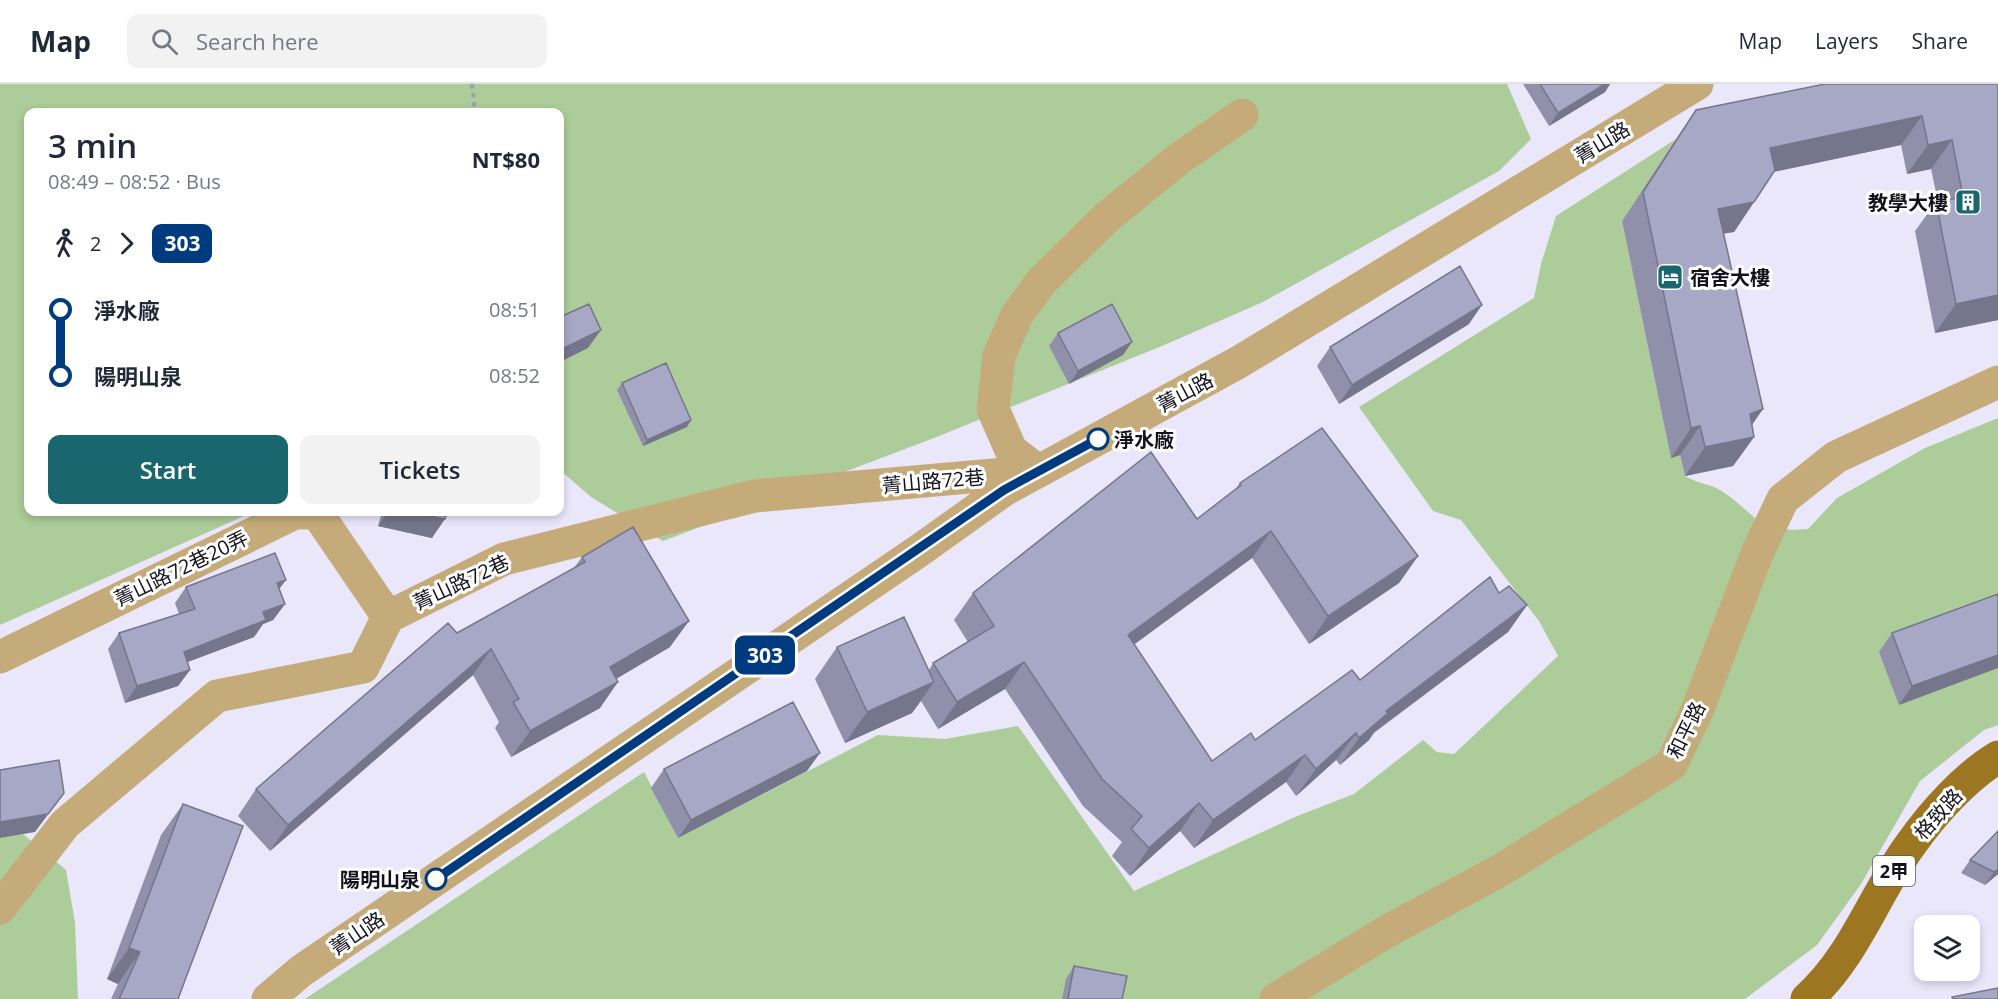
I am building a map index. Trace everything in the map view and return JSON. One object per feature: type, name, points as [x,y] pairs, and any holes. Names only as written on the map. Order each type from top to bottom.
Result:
[{"type":"main road","name":"格致路","points":[[1807,999],[1821,987],[1853,942],[1910,844],[1954,795],[1998,757]]},
{"type":"street","name":"菁山路","points":[[268,999],[301,971],[1004,490],[1239,362],[1697,84]]},
{"type":"street","points":[[1038,471],[1011,450],[993,410],[999,356],[1017,315],[1041,282],[1107,217],[1180,158],[1242,115]]},
{"type":"street","name":"和平路","points":[[1276,999],[1386,932],[1499,872],[1671,765],[1697,711],[1758,551],[1783,499],[1836,457],[1998,382]]},
{"type":"street","name":"菁山路72巷","points":[[388,617],[504,559],[755,496],[1038,471]]},
{"type":"street","name":"菁山路72巷20弄","points":[[0,657],[289,516]]},
{"type":"street","name":"菁山路72巷20弄","points":[[321,516],[388,617]]},
{"type":"street","points":[[0,908],[65,824],[217,696],[363,667],[388,617]]},
{"type":"path","points":[[472,84],[475,108]]},
{"type":"green space","points":[[0,84],[1507,84],[1531,139],[1499,171],[1263,302],[1162,346],[934,438],[663,541],[591,497],[564,473],[564,108],[24,108],[24,516],[244,516],[0,625]]},
{"type":"green space","points":[[1676,139],[1622,221],[1671,457],[1680,455],[1685,476],[1720,490],[1766,525],[1790,530],[1808,529],[1837,498],[1925,448],[1998,418],[1998,725],[1984,730],[1920,781],[1861,884],[1817,945],[1745,999],[305,999],[644,772],[678,838],[878,735],[945,739],[1018,726],[1134,891],[1297,816],[1354,794],[1423,740],[1437,752],[1454,754],[1558,656],[1539,621],[1461,520],[1433,511],[1359,407],[1534,298],[1541,264],[1556,216]]},
{"type":"green space","points":[[23,834],[66,870],[75,923],[78,999],[0,999],[0,838]]},
{"type":"building","points":[[1540,84],[1605,84],[1558,113]]},
{"type":"building","points":[[1825,84],[1998,84],[1998,295],[1956,304],[1936,202],[1963,197],[1952,140],[1928,145],[1922,116],[1770,148],[1775,170],[1754,202],[1718,209],[1763,409],[1750,414],[1754,437],[1705,447],[1700,426],[1691,428],[1643,192],[1696,110]]},
{"type":"building","points":[[1460,266],[1482,305],[1352,385],[1330,347]]},
{"type":"building","points":[[589,304],[601,330],[564,348],[564,315]]},
{"type":"building","points":[[1112,304],[1132,342],[1078,371],[1058,333]]},
{"type":"building","points":[[666,363],[691,420],[647,440],[622,383]]},
{"type":"building","points":[[1322,428],[1418,556],[1328,616],[1271,531],[1128,635],[1212,761],[1251,733],[1255,740],[1352,670],[1360,680],[1490,577],[1499,593],[1509,586],[1527,605],[1386,711],[1388,713],[1359,738],[1356,733],[1316,769],[1305,755],[1213,820],[1199,803],[1149,848],[1131,829],[1142,816],[1102,779],[1024,662],[957,702],[933,663],[994,626],[973,593],[1151,452],[1197,519],[1241,485],[1240,483]]},
{"type":"building","points":[[430,516],[446,516],[445,519]]},
{"type":"building","points":[[633,527],[689,621],[610,667],[618,682],[530,731],[513,702],[519,699],[491,649],[288,825],[256,789],[448,623],[457,633],[585,562],[582,557]]},
{"type":"building","points":[[275,553],[286,580],[277,583],[285,604],[263,612],[266,620],[184,652],[190,670],[137,686],[119,633],[195,609],[186,587]]},
{"type":"building","points":[[1998,594],[1998,655],[1912,686],[1892,633]]},
{"type":"building","points":[[904,617],[934,682],[867,712],[837,647]]},
{"type":"building","points":[[793,702],[820,753],[691,820],[664,769]]},
{"type":"building","points":[[59,760],[64,793],[48,814],[0,822],[0,770]]},
{"type":"building","points":[[183,804],[243,826],[178,999],[119,999],[140,952],[129,948]]},
{"type":"building","points":[[1998,831],[1998,869],[1994,872],[1970,860]]},
{"type":"building","points":[[1074,966],[1127,976],[1122,999],[1068,999]]},
{"type":"building","points":[[1998,988],[1998,999],[1953,999],[1952,997]]},
{"type":"bus line","name":"303","points":[[436,879],[920,550],[1004,490],[1098,439]]},
{"type":"place","name":"教學大樓","points":[[1968,202]]},
{"type":"place","name":"宿舍大樓","points":[[1670,277]]},
{"type":"place","name":"淨水廠","points":[[1098,439]]},
{"type":"place","name":"陽明山泉","points":[[436,879]]}]
